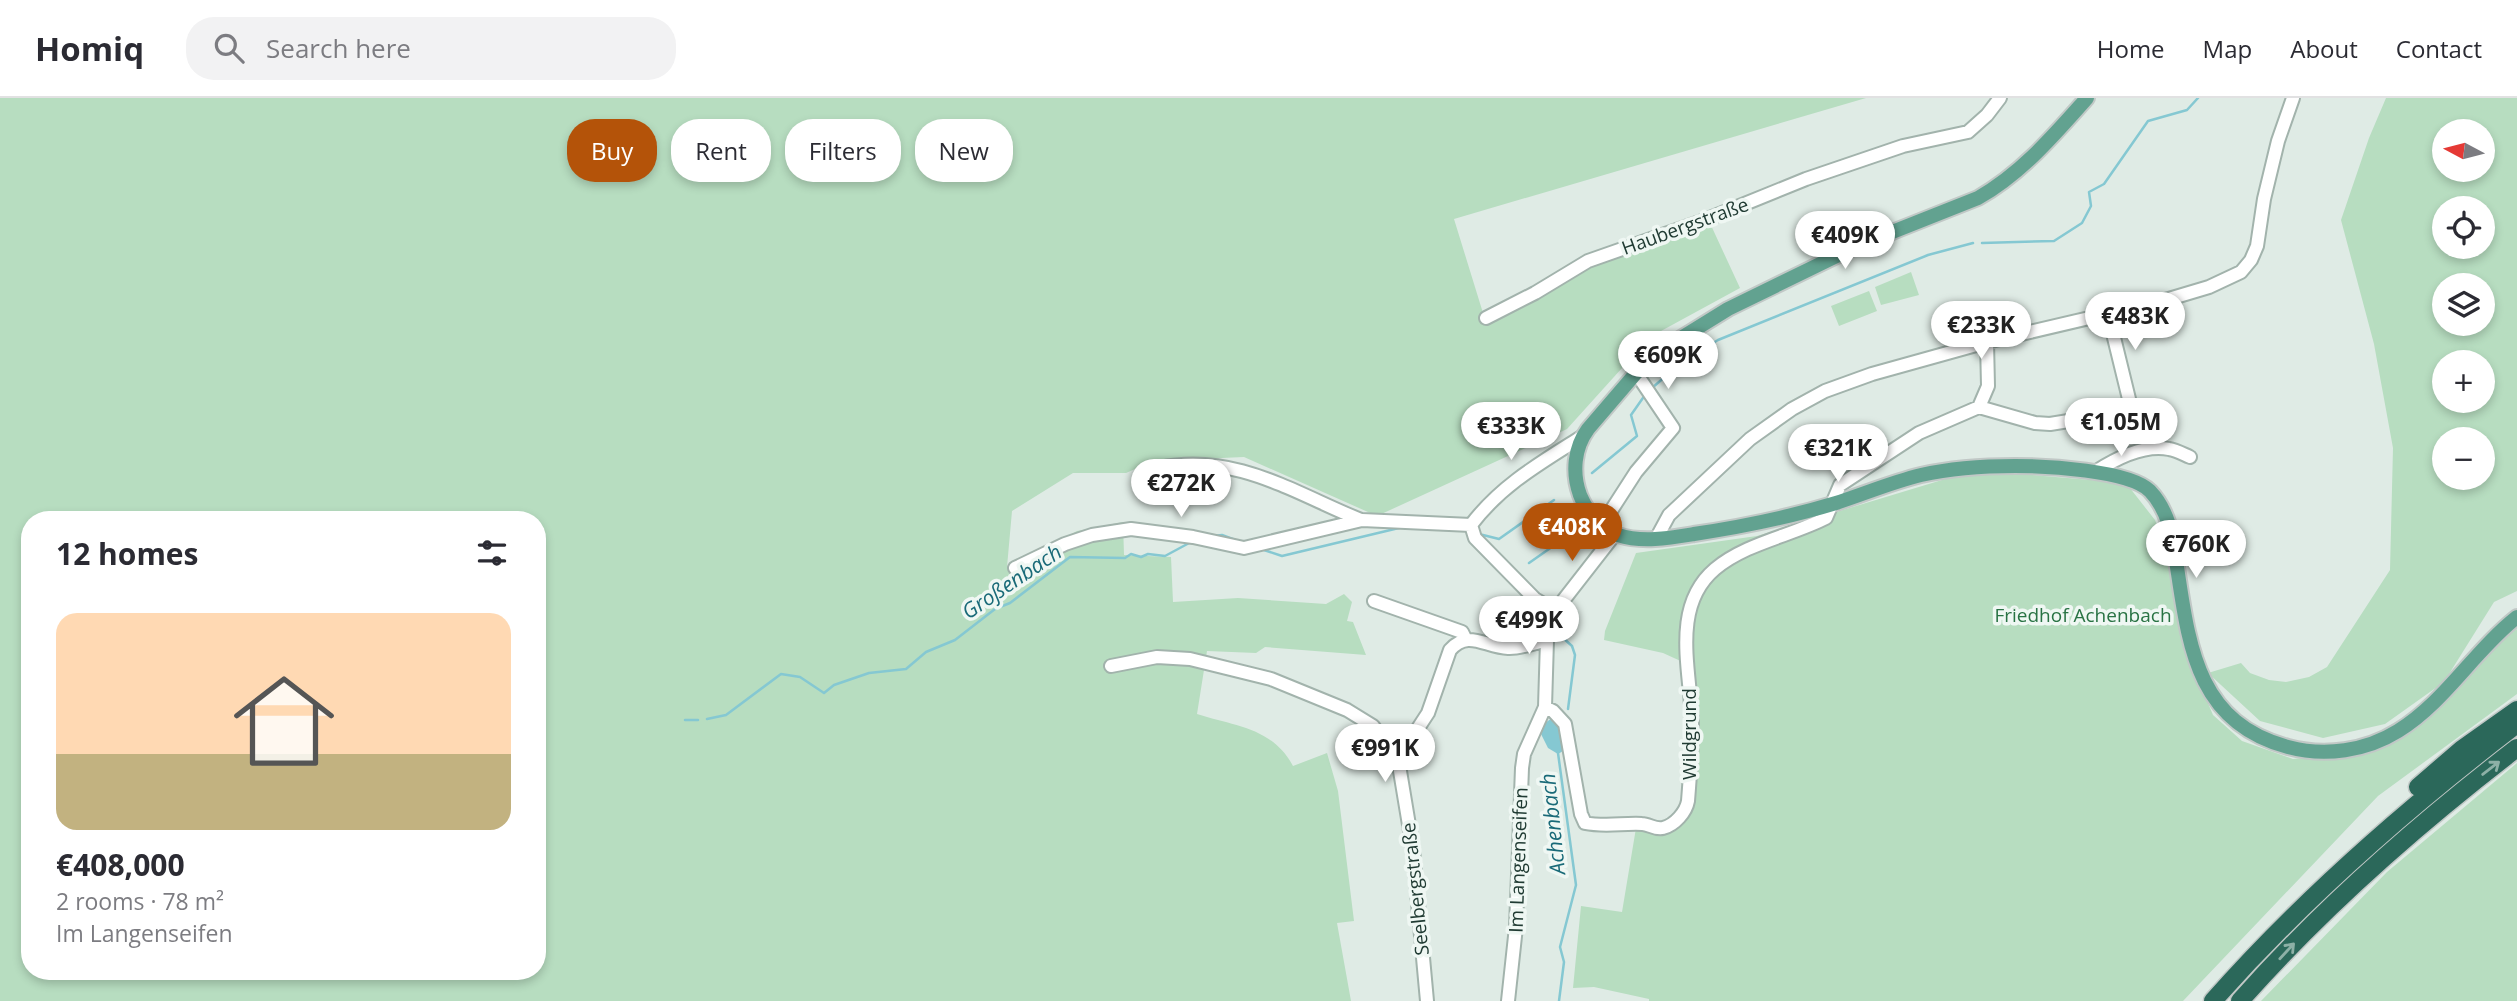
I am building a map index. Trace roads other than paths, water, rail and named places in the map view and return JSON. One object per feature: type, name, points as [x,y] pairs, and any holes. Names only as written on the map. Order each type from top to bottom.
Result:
[{"type":"highway","points":[[2350,862],[2385,816],[2462,749],[2517,710]]},
{"type":"highway","points":[[2213,1001],[2291,917],[2350,862],[2450,776],[2517,724]]},
{"type":"highway","points":[[2240,1001],[2351,888],[2407,837],[2517,748]]},
{"type":"main road","points":[[2087,98],[2014,175],[1995,188],[1978,198],[1857,246],[1728,309],[1665,348],[1636,373],[1583,436],[1576,455],[1577,488],[1600,524],[1615,534],[1657,539],[1735,527],[1834,504],[1919,475],[1966,467],[2020,466],[2127,477],[2147,488],[2161,505],[2171,531],[2187,634],[2197,669],[2210,692],[2228,714],[2251,732],[2276,744],[2307,751],[2337,751],[2363,746],[2395,733],[2424,712],[2478,653],[2517,617]]},
{"type":"street","name":"Haubergstraße","points":[[1486,318],[1588,261],[1891,150],[1968,132],[1987,115],[2000,98]]},
{"type":"street","points":[[1657,539],[1669,515],[1750,439],[1791,409],[1825,391],[1872,374],[1987,342],[2208,288],[2241,272],[2251,260],[2257,246],[2263,199],[2278,141],[2293,98]]},
{"type":"street","points":[[1834,504],[1840,485],[1919,433],[1979,407],[2035,423],[2050,424],[2118,413],[2125,408],[2129,399],[2108,313]]},
{"type":"street","points":[[1979,407],[1988,386],[1987,342]]},
{"type":"street","points":[[1600,524],[1636,472],[1673,428],[1636,373]]},
{"type":"street","points":[[1471,524],[1516,478],[1583,436]]},
{"type":"street","points":[[2095,472],[2135,451],[2167,448],[2190,457]]},
{"type":"street","points":[[1159,468],[1176,465],[1226,467],[1269,478],[1328,507],[1362,520]]},
{"type":"street","name":"Wildgrund","points":[[1545,707],[1553,711],[1565,724],[1581,814],[1585,823],[1642,824],[1657,829],[1675,822],[1687,810],[1688,801],[1692,726],[1686,635],[1692,598],[1715,569],[1740,553],[1826,519],[1834,504]]},
{"type":"street","points":[[1015,568],[1065,544],[1108,532],[1131,530],[1181,535],[1244,548],[1362,520],[1471,524]]},
{"type":"street","points":[[1471,524],[1475,538],[1535,598],[1555,611]]},
{"type":"street","name":"Im Langenseifen","points":[[1508,1001],[1516,927],[1522,768],[1524,754],[1545,707],[1546,640],[1555,611],[1615,534]]},
{"type":"street","points":[[1374,601],[1462,632],[1465,638]]},
{"type":"street","points":[[1398,759],[1428,713],[1450,650],[1457,642],[1465,638],[1510,649],[1546,640]]},
{"type":"street","name":"Seelbergstraße","points":[[1111,666],[1157,657],[1190,659],[1271,679],[1347,710],[1373,726],[1398,759],[1413,849],[1427,1001]]},
{"type":"water","points":[[1552,718],[1558,724],[1563,751],[1558,754],[1548,748],[1541,734],[1545,723]]},
{"type":"waterway","name":"Achenbach","points":[[1982,243],[2054,241],[2082,223],[2091,206],[2089,192],[2104,184],[2148,121],[2187,110],[2198,98]]},
{"type":"waterway","name":"Achenbach","points":[[1652,388],[1682,362],[1718,340],[1928,255],[1973,243]]},
{"type":"waterway","name":"Achenbach","points":[[1592,473],[1637,436],[1631,415],[1645,395]]},
{"type":"waterway","name":"Großenbach","points":[[1479,534],[1499,539],[1554,500]]},
{"type":"waterway","name":"Großenbach","points":[[1261,549],[1282,556],[1403,527]]},
{"type":"waterway","name":"Großenbach","points":[[1214,536],[1222,535],[1238,541]]},
{"type":"waterway","name":"Achenbach","points":[[1529,563],[1569,535]]},
{"type":"waterway","name":"Großenbach","points":[[707,719],[726,715],[781,674],[800,677],[824,693],[834,685],[869,673],[906,669],[926,652],[955,640],[995,609],[1010,603],[1070,557],[1125,558],[1131,554],[1141,557],[1148,554],[1165,556],[1191,542]]},
{"type":"waterway","name":"Achenbach","points":[[1562,637],[1572,646],[1575,655],[1568,709]]},
{"type":"waterway","name":"Großenbach","points":[[685,720],[698,720]]},
{"type":"waterway","name":"Achenbach","points":[[1558,753],[1576,885],[1560,947],[1564,962],[1559,1001]]},
{"type":"park label","name":"Friedhof Achenbach","points":[[2083,615]]}]
